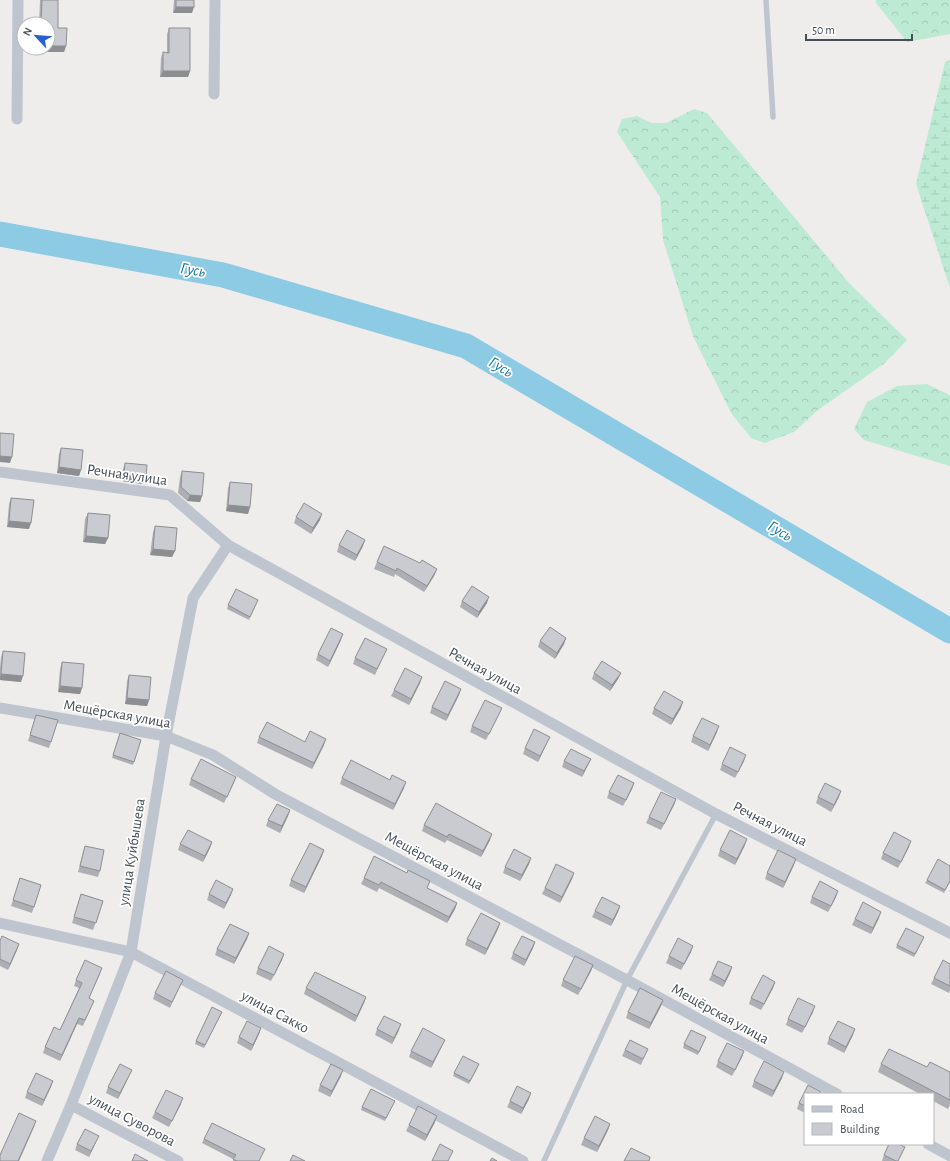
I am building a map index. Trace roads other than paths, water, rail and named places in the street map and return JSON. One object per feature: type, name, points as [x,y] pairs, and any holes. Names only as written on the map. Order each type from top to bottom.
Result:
[{"type":"street","points":[[17,119],[18,0]]},
{"type":"street","points":[[214,94],[215,0]]},
{"type":"street","name":"Речная улица","points":[[0,472],[170,495],[228,544],[716,814],[950,933]]},
{"type":"street","name":"улица Куйбышева","points":[[47,1161],[131,952],[166,736],[193,598],[228,544]]},
{"type":"street","name":"Мещёрская улица","points":[[0,708],[166,736],[213,755],[275,794],[627,980],[834,1093]]},
{"type":"street","name":"улица Сакко","points":[[0,924],[131,952],[523,1161]]},
{"type":"street","name":"улица Суворова","points":[[71,1104],[178,1161]]},
{"type":"street","points":[[930,1145],[950,1156]]},
{"type":"lane","points":[[766,0],[773,117]]},
{"type":"lane","points":[[544,1161],[627,980],[716,814]]},
{"type":"waterway","name":"Гусь","points":[[0,234],[223,275],[466,346],[950,631]]}]
